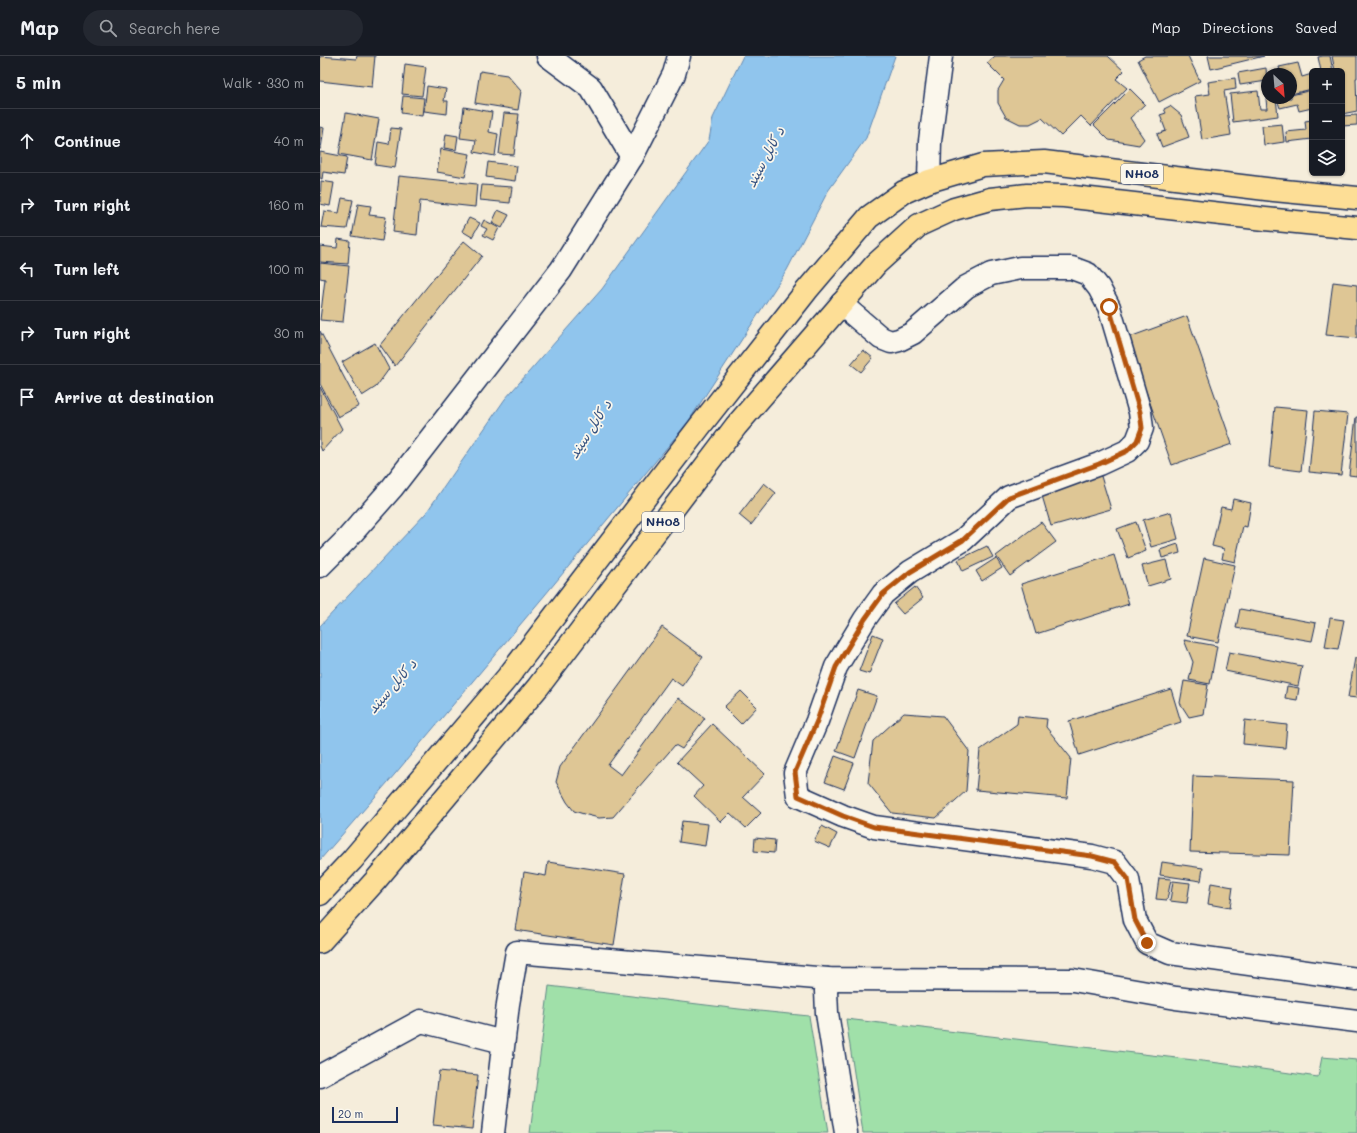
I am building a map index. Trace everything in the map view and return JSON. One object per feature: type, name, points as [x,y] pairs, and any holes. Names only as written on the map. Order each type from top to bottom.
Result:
[{"type":"highway","name":"NH08","points":[[320,894],[357,854],[507,678],[700,426],[807,290],[869,218],[904,192],[929,181],[983,166],[1044,162],[1274,190],[1357,198]]},
{"type":"highway","name":"NH08","points":[[320,942],[375,881],[538,687],[736,426],[876,264],[919,225],[954,209],[990,199],[1027,195],[1064,196],[1357,228]]},
{"type":"street","points":[[548,56],[591,88],[632,157]]},
{"type":"street","points":[[320,566],[346,540],[392,488],[561,270],[632,157],[674,74],[679,56]]},
{"type":"street","points":[[929,181],[930,141],[940,56]]},
{"type":"street","points":[[841,304],[881,338],[891,342],[913,333],[966,287],[991,274],[1020,268],[1072,268],[1088,274],[1099,288],[1109,307],[1140,412],[1142,428],[1137,441],[1127,451],[1099,464],[1009,497],[963,540],[910,572],[883,594],[865,619],[836,667],[817,721],[795,772],[798,796],[843,816],[874,827],[1092,856],[1115,862],[1128,879],[1135,920],[1147,943],[1170,953],[1357,979]]},
{"type":"street","points":[[493,1133],[508,1004],[517,952],[614,962],[828,979],[1073,980],[1176,998],[1357,1021]]},
{"type":"street","points":[[828,979],[826,991],[827,1012],[846,1133]]},
{"type":"street","points":[[320,1076],[421,1021],[503,1042]]},
{"type":"green space","points":[[549,986],[809,1016],[828,1133],[530,1133]]},
{"type":"green space","points":[[846,1019],[1219,1063],[1318,1077],[1322,1057],[1357,1060],[1357,1133],[863,1133]]},
{"type":"water","name":"د کابل سيند","points":[[743,56],[895,56],[866,138],[828,191],[787,270],[688,422],[395,774],[320,860],[320,626],[426,513],[505,399],[602,289],[709,140],[713,118]]},
{"type":"building","points":[[320,56],[356,59],[357,56],[375,56],[372,87],[320,81]]},
{"type":"building","points":[[995,56],[1108,56],[1124,71],[1116,79],[1127,88],[1091,126],[1081,116],[1061,136],[1042,118],[1030,124],[1020,124],[1006,117],[998,103],[998,90],[1004,80],[987,63]]},
{"type":"building","points":[[1145,56],[1188,56],[1200,81],[1159,102],[1138,60]]},
{"type":"building","points":[[1208,56],[1264,56],[1211,69]]},
{"type":"building","points":[[1330,56],[1332,68],[1320,68],[1318,57]]},
{"type":"building","points":[[1332,56],[1357,56],[1357,111],[1345,113],[1345,68],[1334,68]]},
{"type":"building","points":[[1298,63],[1302,77],[1309,75],[1309,90],[1297,93],[1297,68],[1279,67]]},
{"type":"building","points":[[405,64],[426,67],[422,96],[402,94]]},
{"type":"building","points":[[1261,69],[1261,82],[1240,85],[1238,73]]},
{"type":"building","points":[[480,71],[507,75],[521,91],[518,110],[475,103]]},
{"type":"building","points":[[1235,78],[1236,89],[1224,91],[1231,135],[1202,140],[1195,96],[1210,94],[1208,82]]},
{"type":"building","points":[[427,86],[446,89],[444,101],[448,101],[447,114],[424,111]]},
{"type":"building","points":[[1130,89],[1145,104],[1130,118],[1144,139],[1139,145],[1109,140],[1094,125]]},
{"type":"building","points":[[1258,91],[1260,109],[1267,109],[1266,104],[1277,104],[1278,116],[1233,122],[1230,94]]},
{"type":"building","points":[[1309,91],[1309,109],[1299,111],[1297,94]]},
{"type":"building","points":[[403,96],[424,98],[422,116],[401,113]]},
{"type":"building","points":[[1279,104],[1297,104],[1280,108]]},
{"type":"building","points":[[1170,106],[1181,115],[1189,137],[1162,147],[1157,134],[1166,131],[1160,115],[1166,113],[1164,109]]},
{"type":"building","points":[[464,107],[492,112],[489,132],[498,134],[495,156],[474,152],[476,140],[460,138]]},
{"type":"building","points":[[346,113],[379,119],[372,160],[339,154]]},
{"type":"building","points":[[504,113],[519,114],[514,155],[499,154]]},
{"type":"building","points":[[1357,115],[1357,125],[1345,126],[1345,116]]},
{"type":"building","points":[[1309,120],[1309,139],[1287,142],[1286,132],[1306,130],[1305,121]]},
{"type":"building","points":[[1282,124],[1284,142],[1264,145],[1262,126]]},
{"type":"building","points":[[320,127],[324,128],[321,149],[320,149]]},
{"type":"building","points":[[391,128],[401,129],[395,168],[375,165],[378,142],[389,144]]},
{"type":"building","points":[[446,134],[458,136],[456,150],[444,148]]},
{"type":"building","points":[[441,149],[470,154],[465,177],[437,172]]},
{"type":"building","points":[[320,152],[347,157],[344,175],[323,172],[322,179],[320,178]]},
{"type":"building","points":[[488,162],[517,166],[515,181],[486,177]]},
{"type":"building","points":[[399,176],[477,184],[475,207],[420,201],[417,235],[393,232]]},
{"type":"building","points":[[321,181],[334,183],[330,206],[320,204]]},
{"type":"building","points":[[482,185],[512,187],[510,203],[480,200]]},
{"type":"building","points":[[342,198],[353,200],[347,229],[321,227],[324,211],[339,213]]},
{"type":"building","points":[[358,204],[371,206],[369,215],[386,217],[382,241],[352,236]]},
{"type":"building","points":[[498,210],[509,215],[502,228],[492,223]]},
{"type":"building","points":[[469,218],[480,223],[472,237],[462,231]]},
{"type":"building","points":[[484,220],[499,228],[493,240],[483,235],[487,229],[481,226]]},
{"type":"building","points":[[338,239],[350,241],[348,264],[320,262],[320,246],[337,248]]},
{"type":"building","points":[[464,241],[482,256],[395,366],[380,345]]},
{"type":"building","points":[[320,263],[349,266],[343,322],[320,320],[325,279],[320,278]]},
{"type":"building","points":[[1333,282],[1357,285],[1357,338],[1326,335]]},
{"type":"building","points":[[1187,316],[1232,444],[1172,465],[1127,338]]},
{"type":"building","points":[[320,331],[359,406],[338,417],[320,384]]},
{"type":"building","points":[[375,343],[389,369],[376,387],[362,396],[342,362]]},
{"type":"building","points":[[863,350],[873,358],[861,372],[851,364]]},
{"type":"building","points":[[320,387],[342,429],[322,451],[320,446]]},
{"type":"building","points":[[1275,407],[1308,410],[1301,471],[1269,467]]},
{"type":"building","points":[[1315,411],[1348,414],[1341,475],[1309,472]]},
{"type":"building","points":[[1357,417],[1357,476],[1349,475]]},
{"type":"building","points":[[1100,473],[1111,509],[1051,526],[1040,489]]},
{"type":"building","points":[[764,483],[776,493],[751,525],[739,515]]},
{"type":"building","points":[[1233,499],[1251,503],[1247,527],[1243,526],[1235,562],[1222,559],[1224,549],[1212,546],[1221,507],[1231,509]]},
{"type":"building","points":[[1171,512],[1178,539],[1151,547],[1143,520]]},
{"type":"building","points":[[1041,522],[1056,542],[1010,576],[996,556]]},
{"type":"building","points":[[1136,522],[1146,551],[1128,558],[1117,529]]},
{"type":"building","points":[[1178,544],[1180,553],[1162,558],[1160,550]]},
{"type":"building","points":[[987,546],[993,557],[963,571],[958,560]]},
{"type":"building","points":[[1114,555],[1129,604],[1036,634],[1021,584]]},
{"type":"building","points":[[996,558],[1002,568],[982,581],[976,571]]},
{"type":"building","points":[[1204,558],[1235,565],[1218,642],[1187,636]]},
{"type":"building","points":[[1166,560],[1171,579],[1148,586],[1142,566]]},
{"type":"building","points":[[915,587],[923,598],[903,614],[894,604]]},
{"type":"building","points":[[1240,609],[1316,623],[1312,641],[1236,628]]},
{"type":"building","points":[[1330,618],[1344,620],[1338,649],[1325,647]]},
{"type":"building","points":[[662,627],[703,657],[682,686],[671,678],[608,765],[621,775],[678,698],[705,718],[682,749],[675,745],[613,817],[599,818],[574,811],[567,802],[556,782],[560,767]]},
{"type":"building","points":[[873,634],[883,638],[869,674],[859,671]]},
{"type":"building","points":[[1184,640],[1217,646],[1210,684],[1189,680],[1193,662]]},
{"type":"building","points":[[1229,652],[1302,666],[1298,686],[1225,671]]},
{"type":"building","points":[[1355,658],[1357,658],[1357,698],[1348,697]]},
{"type":"building","points":[[1184,681],[1208,685],[1203,714],[1189,717],[1180,703]]},
{"type":"building","points":[[1287,686],[1299,688],[1297,700],[1285,698]]},
{"type":"building","points":[[1171,689],[1181,722],[1079,755],[1069,721]]},
{"type":"building","points":[[858,690],[877,696],[855,758],[836,751]]},
{"type":"building","points":[[741,691],[757,707],[741,724],[724,707]]},
{"type":"building","points":[[904,713],[943,716],[969,751],[966,791],[936,818],[892,813],[868,783],[873,741]]},
{"type":"building","points":[[1018,716],[1047,719],[1046,727],[1071,758],[1067,798],[976,790],[980,750],[1017,724]]},
{"type":"building","points":[[1245,720],[1287,725],[1285,748],[1243,744]]},
{"type":"building","points":[[712,724],[765,774],[743,797],[761,813],[746,828],[730,813],[721,822],[694,796],[703,786],[677,762]]},
{"type":"building","points":[[835,756],[854,763],[844,789],[825,782]]},
{"type":"building","points":[[1193,776],[1294,780],[1290,855],[1190,852]]},
{"type":"building","points":[[682,821],[708,824],[705,846],[679,842]]},
{"type":"building","points":[[822,826],[837,834],[830,848],[814,841]]},
{"type":"building","points":[[755,838],[775,840],[774,853],[754,851]]},
{"type":"building","points":[[548,862],[625,874],[614,945],[515,930],[524,872],[546,876]]},
{"type":"building","points":[[1162,862],[1203,868],[1201,881],[1160,875]]},
{"type":"building","points":[[1159,878],[1171,879],[1167,900],[1156,899]]},
{"type":"building","points":[[1173,881],[1190,883],[1187,903],[1170,901]]},
{"type":"building","points":[[1211,883],[1233,887],[1230,908],[1208,904]]},
{"type":"building","points":[[439,1071],[478,1075],[472,1129],[433,1125]]},
{"type":"route","points":[[1109,307],[1140,412],[1142,428],[1137,441],[1127,451],[1099,464],[1009,497],[963,540],[910,572],[883,594],[865,619],[836,667],[817,721],[795,772],[798,796],[843,816],[874,827],[1092,856],[1115,862],[1128,879],[1135,920],[1147,943]]}]
